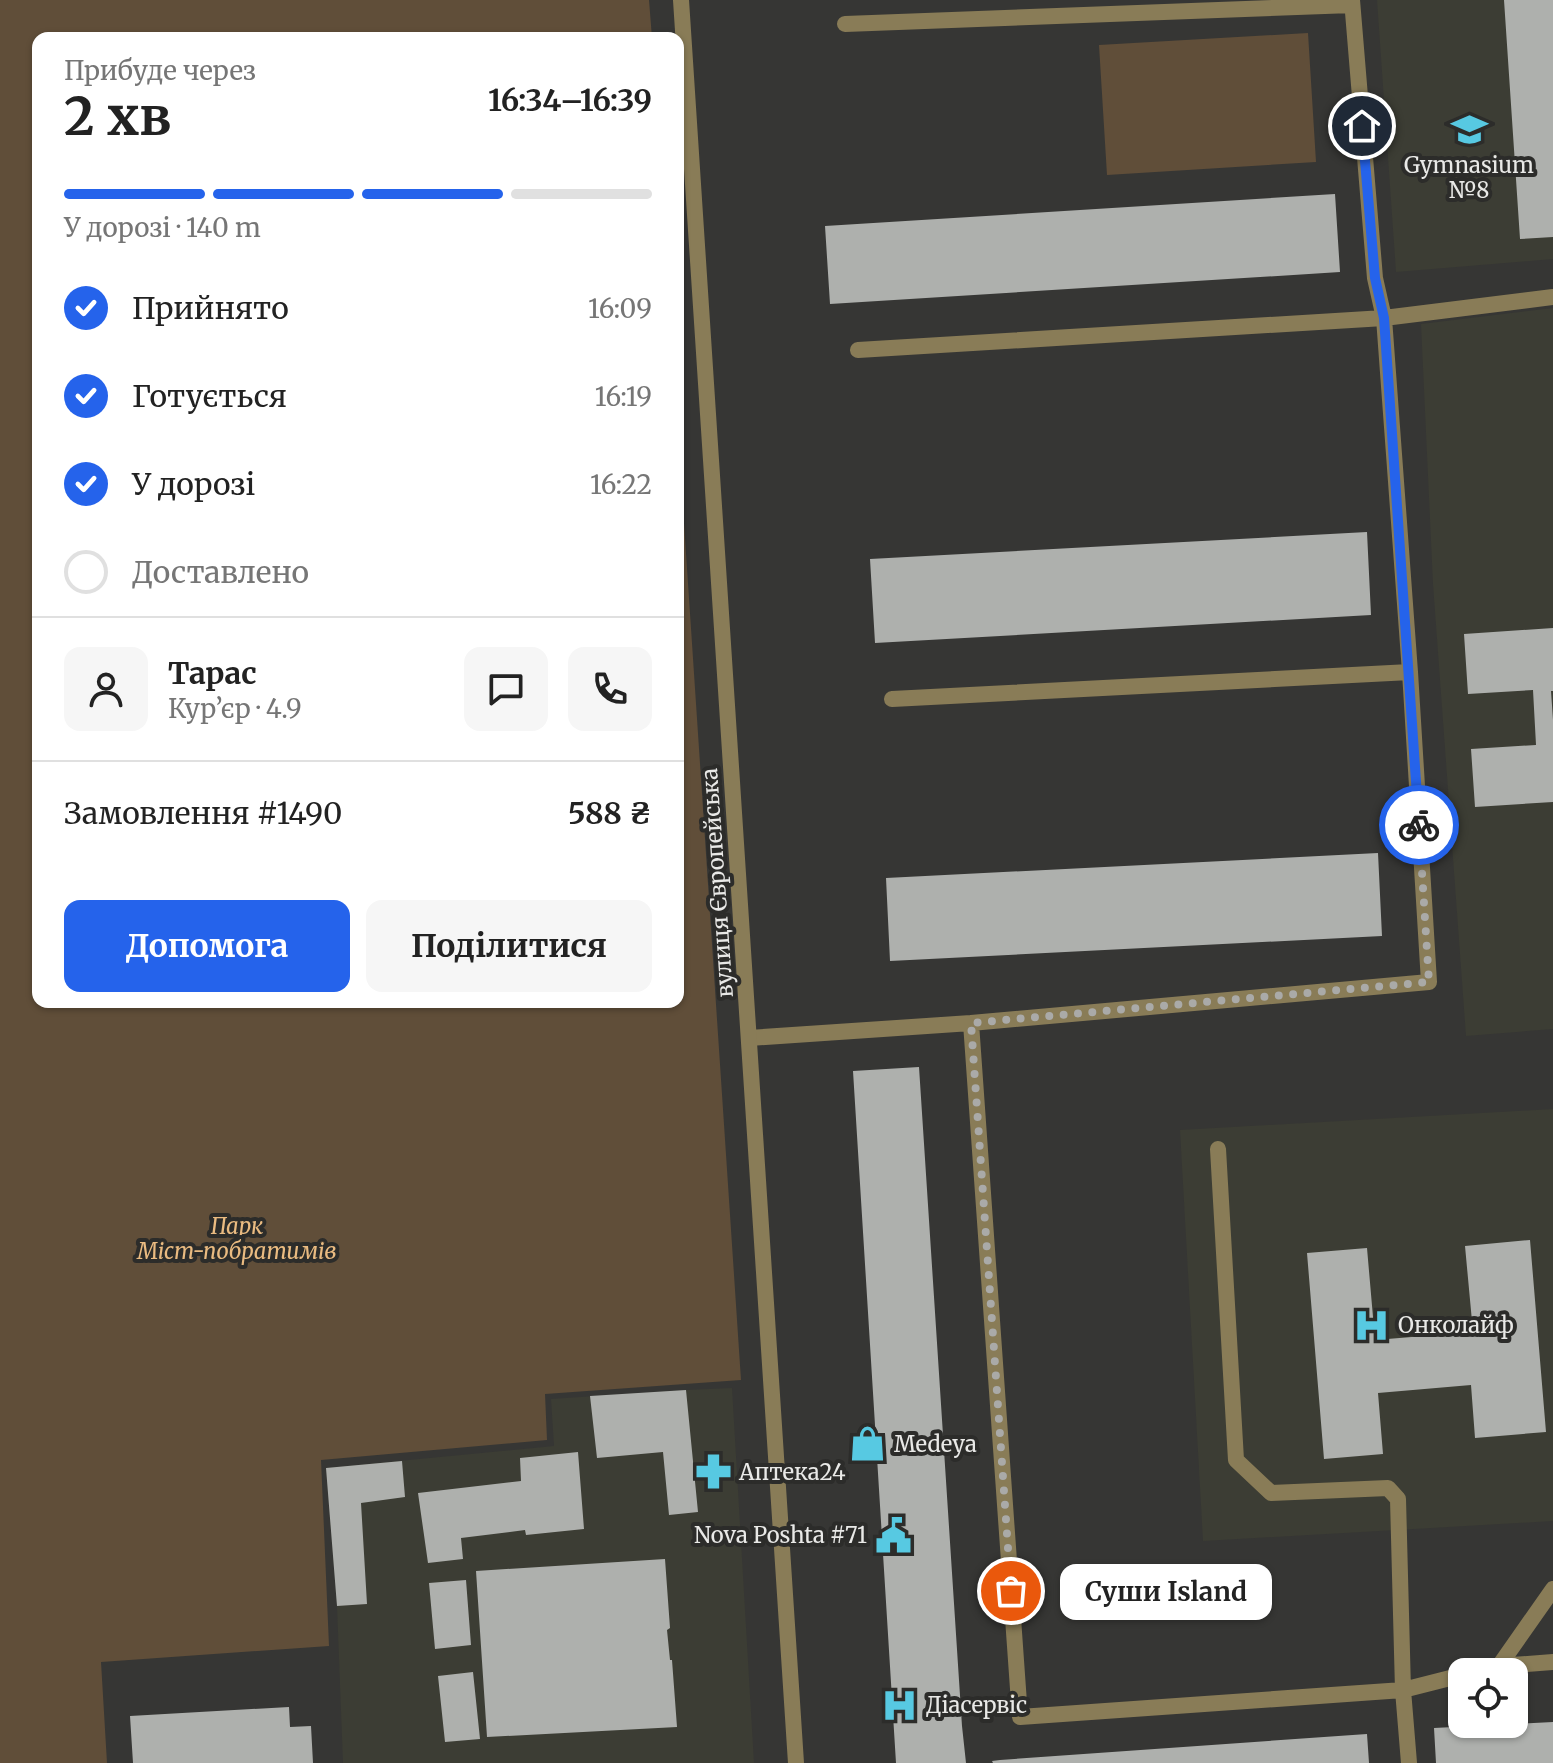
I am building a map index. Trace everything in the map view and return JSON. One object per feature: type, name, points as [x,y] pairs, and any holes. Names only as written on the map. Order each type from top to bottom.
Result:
[{"type":"street","name":"вулиця Європейська","points":[[681,0],[683,32]]},
{"type":"street","points":[[749,1038],[971,1023],[1429,982],[1384,318],[1375,278],[1352,2],[845,24]]},
{"type":"street","name":"вулиця Європейська","points":[[684,46],[796,1763]]},
{"type":"street","points":[[858,350],[1384,318],[1553,297]]},
{"type":"street","points":[[892,699],[1410,672]]},
{"type":"street","points":[[971,1023],[1020,1717],[1403,1690],[1448,1679]]},
{"type":"street","points":[[1218,1149],[1236,1460],[1271,1493],[1388,1488],[1398,1499],[1403,1690],[1409,1763]]},
{"type":"street","points":[[1505,1658],[1553,1589]]},
{"type":"street","points":[[1528,1664],[1553,1662]]},
{"type":"shaded area","name":"Gymnasium №8","points":[[1377,0],[1553,0],[1553,259],[1396,272]]},
{"type":"shaded area","points":[[1553,308],[1553,1029],[1466,1036],[1433,584],[1421,324]]},
{"type":"shaded area","name":"Онколайф","points":[[1553,1109],[1553,1521],[1203,1541],[1180,1130]]},
{"type":"shaded area","points":[[732,1388],[754,1763],[343,1763],[337,1606],[326,1468],[554,1446],[551,1399]]},
{"type":"green space","name":"Парк Міст-побратимів","points":[[0,0],[649,0],[652,32],[32,32],[32,1008],[684,1008],[684,523],[741,1380],[545,1394],[547,1440],[321,1460],[329,1646],[101,1662],[107,1763],[0,1763]]},
{"type":"green space","points":[[1308,33],[1316,162],[1107,175],[1099,45]]},
{"type":"building","points":[[1504,0],[1553,0],[1553,237],[1520,239]]},
{"type":"building","points":[[1335,194],[1340,272],[830,304],[825,226]]},
{"type":"building","points":[[1367,532],[1371,615],[875,643],[870,559]]},
{"type":"building","points":[[1553,628],[1553,802],[1475,807],[1471,749],[1536,745],[1533,690],[1468,694],[1464,634]]},
{"type":"building","points":[[1378,853],[1382,936],[890,961],[886,878]]},
{"type":"building","points":[[919,1067],[966,1763],[896,1763],[853,1071]]},
{"type":"building","name":"Онколайф","points":[[1530,1240],[1546,1432],[1475,1438],[1471,1385],[1378,1393],[1383,1454],[1324,1459],[1307,1253],[1367,1248],[1375,1340],[1473,1332],[1465,1246]]},
{"type":"building","points":[[686,1390],[698,1512],[669,1515],[663,1452],[597,1458],[590,1396]]},
{"type":"building","points":[[578,1452],[584,1529],[526,1535],[525,1530],[461,1538],[463,1559],[428,1563],[418,1493],[521,1481],[520,1458]]},
{"type":"building","points":[[402,1461],[405,1497],[361,1503],[367,1604],[337,1606],[326,1468]]},
{"type":"building","points":[[665,1559],[670,1628],[667,1630],[677,1727],[487,1737],[476,1571]]},
{"type":"building","points":[[466,1580],[471,1645],[435,1649],[429,1583]]},
{"type":"building","points":[[473,1672],[480,1739],[445,1742],[438,1676]]},
{"type":"building","points":[[289,1707],[290,1727],[311,1726],[313,1763],[133,1763],[130,1716]]},
{"type":"building","points":[[1553,1722],[1553,1763],[1436,1763],[1434,1728],[1448,1727],[1448,1738],[1528,1738],[1528,1723]]},
{"type":"building","points":[[1367,1734],[1369,1763],[992,1761],[1000,1760]]},
{"type":"way so far","points":[[1011,1591],[971,1023],[1429,982],[1419,825]]},
{"type":"place","name":"Gymnasium №8","points":[[1469,129]]},
{"type":"place","name":"Онколайф","points":[[1372,1325]]},
{"type":"place","name":"Medeya","points":[[868,1444]]},
{"type":"place","name":"Аптека24","points":[[713,1472]]},
{"type":"place","name":"Nova Poshta #71","points":[[893,1535]]},
{"type":"place","name":"Суши Island","points":[[1011,1591]]},
{"type":"place","name":"Діасервіс","points":[[900,1705]]},
{"type":"route","points":[[1362,126],[1375,278],[1384,318],[1419,825]]}]
